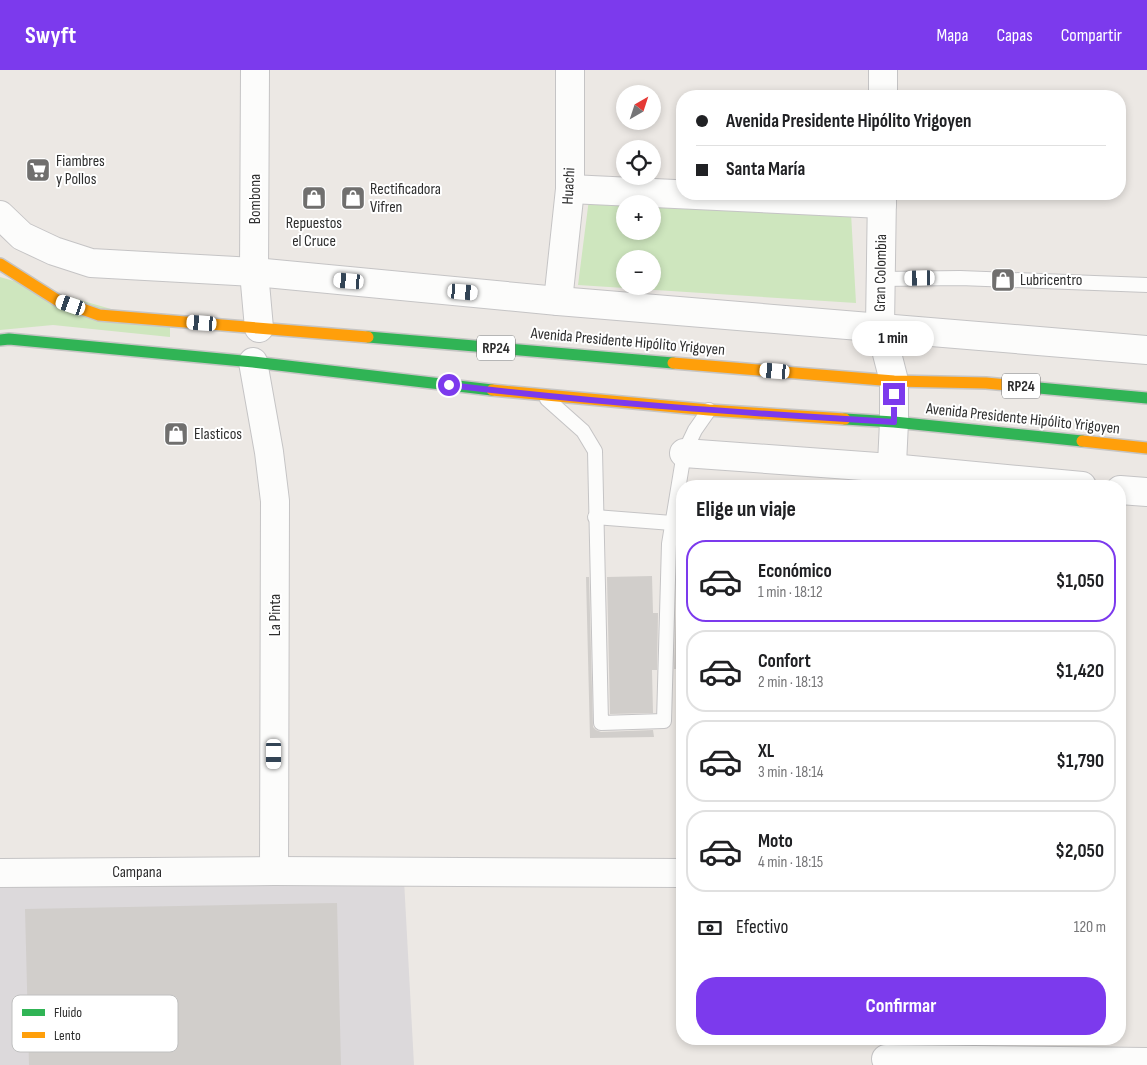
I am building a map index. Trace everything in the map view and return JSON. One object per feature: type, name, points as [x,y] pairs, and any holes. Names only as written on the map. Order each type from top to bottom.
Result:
[{"type":"main road","name":"Avenida Presidente Hipólito Yrigoyen","points":[[0,264],[57,300],[99,315],[894,381],[986,383],[1147,398]]},
{"type":"main road","name":"Avenida Presidente Hipólito Yrigoyen","points":[[0,340],[9,339],[253,362],[545,396],[709,410],[894,422],[1147,448]]},
{"type":"street","name":"Bombona","points":[[255,70],[254,272],[259,328]]},
{"type":"street","name":"Huachi","points":[[558,301],[570,188],[570,70]]},
{"type":"street","points":[[883,70],[883,90]]},
{"type":"street","points":[[570,188],[676,192]]},
{"type":"street","name":"Gran Colombia","points":[[882,200],[880,326],[894,381],[891,477]]},
{"type":"street","points":[[0,215],[22,236],[54,251],[91,263],[254,272],[558,301],[880,326],[1147,350]]},
{"type":"street","name":"La Pinta","points":[[253,362],[269,452],[275,501],[274,871]]},
{"type":"street","points":[[684,453],[891,477],[955,480]]},
{"type":"street","points":[[1126,490],[1147,492]]},
{"type":"street","name":"Campana","points":[[0,873],[274,871],[676,873]]},
{"type":"street","points":[[886,1054],[1147,1062]]},
{"type":"lane","points":[[881,279],[960,278],[1147,285]]},
{"type":"lane","points":[[545,396],[583,431],[595,451],[600,723],[664,722],[669,544],[676,500]]},
{"type":"lane","points":[[679,480],[684,453],[695,430],[709,410]]},
{"type":"lane","points":[[595,517],[672,523]]},
{"type":"shaded area","points":[[404,880],[414,1065],[0,1065],[0,886]]},
{"type":"green space","points":[[589,199],[616,200],[616,240],[661,240],[661,203],[851,213],[856,303],[661,290],[661,250],[616,250],[616,287],[578,285]]},
{"type":"green space","points":[[0,277],[170,326],[170,337],[53,325],[0,330]]},
{"type":"building","points":[[652,576],[653,613],[658,613],[657,670],[652,670],[653,713],[610,714],[607,577]]},
{"type":"building","points":[[586,577],[589,577],[593,727],[601,732],[653,730],[654,737],[590,738]]},
{"type":"building","points":[[676,613],[676,669],[674,669]]},
{"type":"building","points":[[337,903],[341,1065],[29,1065],[29,1052],[178,1052],[178,995],[27,995],[25,909]]},
{"type":"traffic: fast","points":[[368,337],[673,363]]},
{"type":"traffic: fast","points":[[0,340],[9,339],[253,362],[492,390]]},
{"type":"traffic: fast","points":[[1028,387],[1147,398]]},
{"type":"traffic: fast","points":[[845,419],[894,422],[1082,441]]},
{"type":"traffic: slow","points":[[0,264],[57,300],[99,315],[368,337]]},
{"type":"traffic: slow","points":[[673,363],[894,381],[986,383],[1028,387]]},
{"type":"traffic: slow","points":[[492,390],[709,410],[845,419]]},
{"type":"traffic: slow","points":[[1082,441],[1147,448]]},
{"type":"place","name":"Fiambres y Pollos","points":[[38,170]]},
{"type":"place","name":"Repuestos el Cruce","points":[[314,198]]},
{"type":"place","name":"Rectificadora Vifren","points":[[353,198]]},
{"type":"place","name":"Lubricentro","points":[[1003,280]]},
{"type":"place","name":"Elasticos","points":[[176,434]]},
{"type":"route","points":[[449,385],[545,396],[709,410],[894,422],[894,394]]}]
